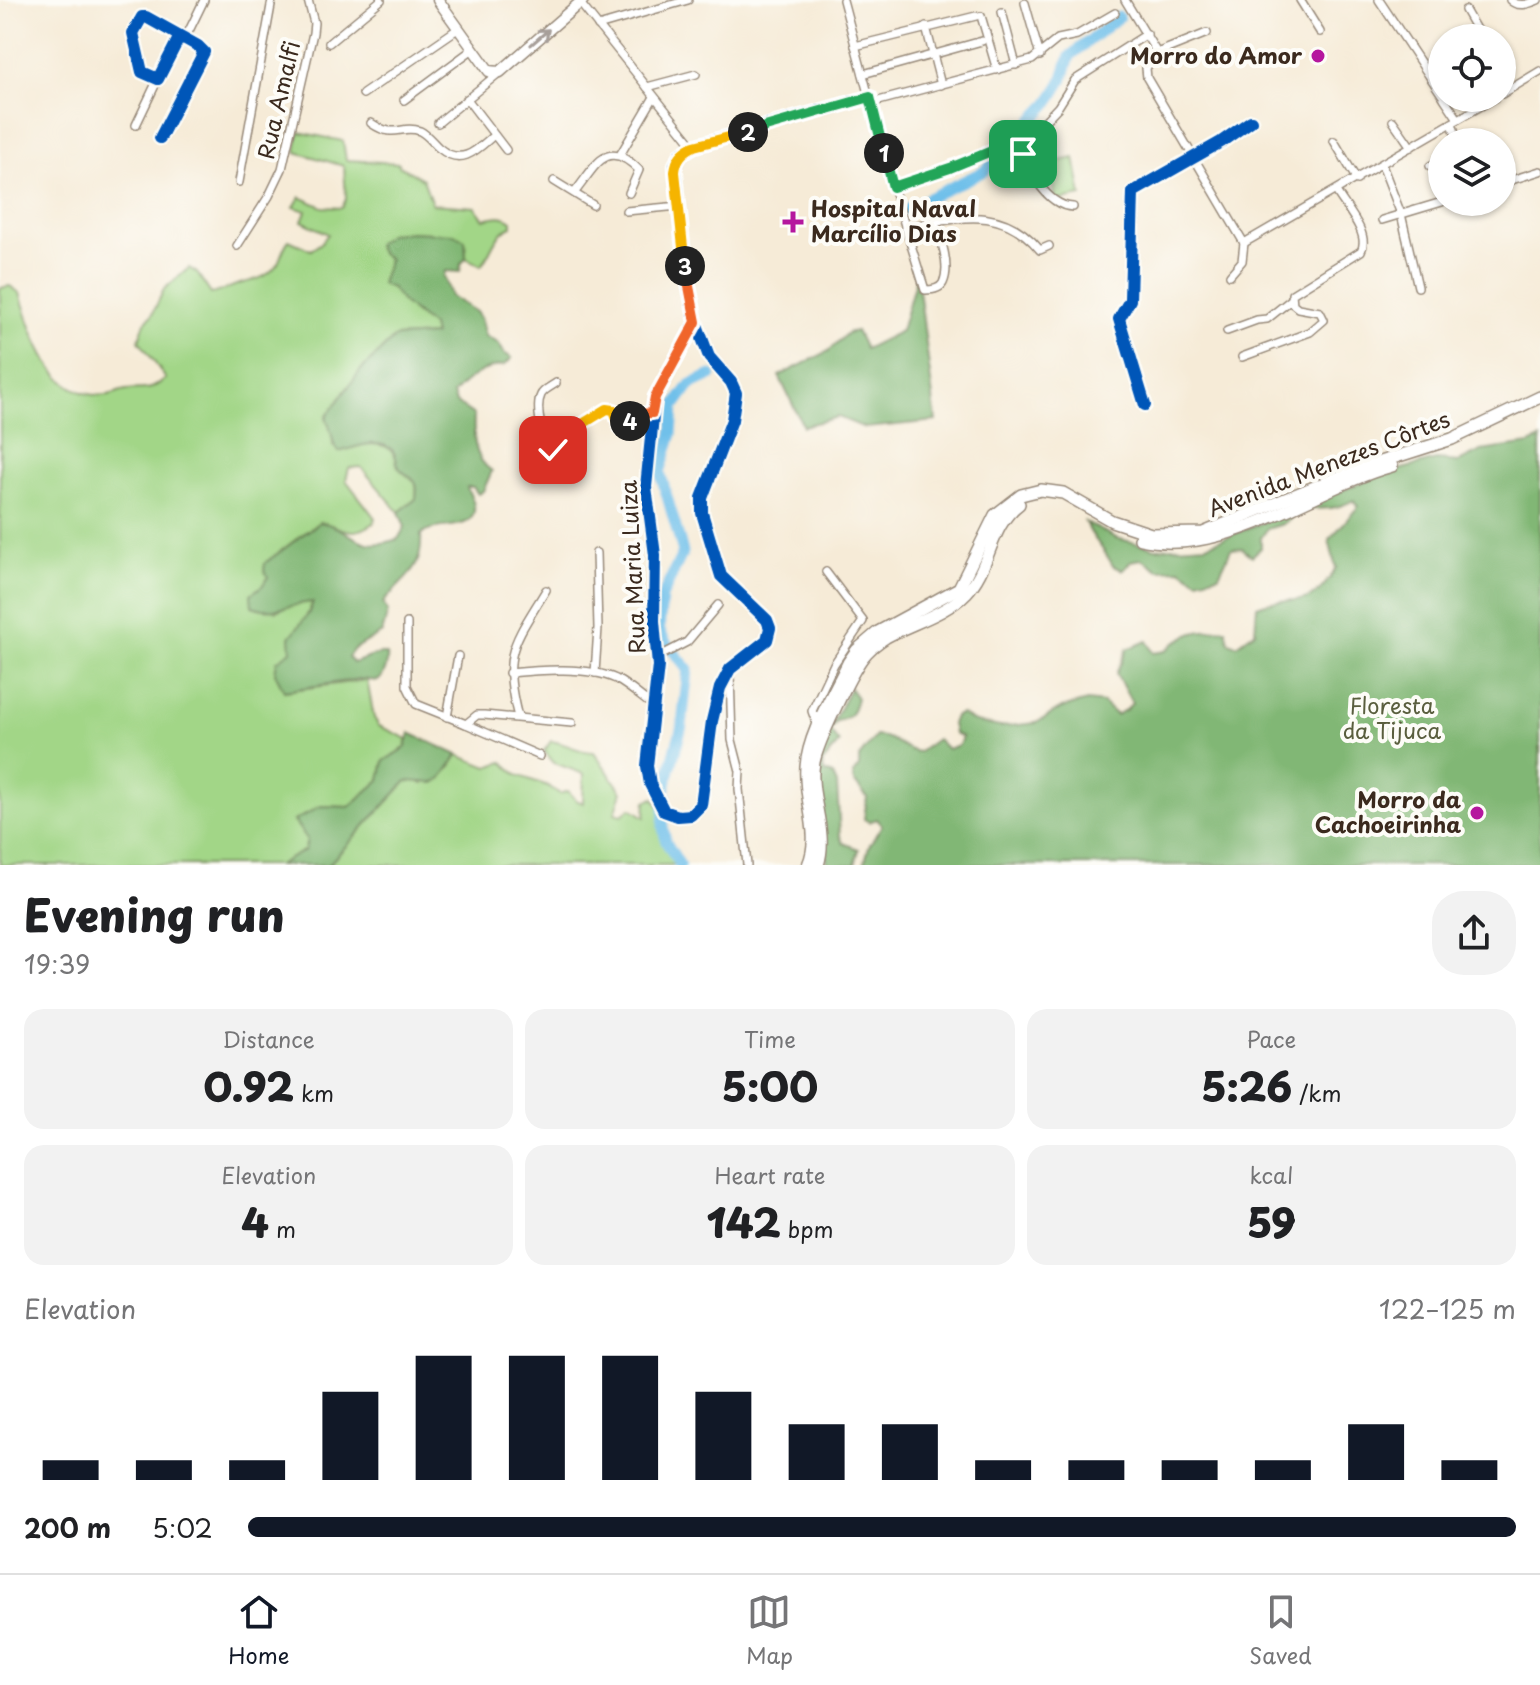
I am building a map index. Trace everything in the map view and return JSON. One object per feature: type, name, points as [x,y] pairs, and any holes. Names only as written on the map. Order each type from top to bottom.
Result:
[{"type":"main road","name":"Avenida Menezes Côrtes","points":[[808,865],[813,835],[805,770],[807,756],[848,663],[857,650],[878,632],[959,588],[995,515],[1021,495],[1041,490],[1063,493],[1112,521],[1151,534],[1203,533],[1358,469],[1452,439],[1540,397]]},
{"type":"main road","name":"Avenida Menezes Côrtes","points":[[818,865],[822,836],[814,761],[854,670],[869,650],[882,640],[948,606],[967,592],[999,527],[1019,504],[1035,498],[1053,497],[1072,503],[1114,529],[1141,540],[1182,544],[1202,541],[1225,535],[1385,468],[1446,448],[1540,404]]},
{"type":"street","points":[[136,125],[158,79],[204,0]]},
{"type":"street","points":[[239,182],[272,0]]},
{"type":"street","name":"Rua Amalfi","points":[[237,246],[282,169],[313,33],[314,23],[308,0]]},
{"type":"street","points":[[329,43],[381,0]]},
{"type":"street","points":[[438,0],[473,49],[495,71]]},
{"type":"street","points":[[598,26],[688,0]]},
{"type":"street","points":[[843,0],[893,187],[922,286],[927,291],[943,284],[944,254],[935,223]]},
{"type":"street","points":[[1125,0],[1157,53]]},
{"type":"street","points":[[1300,0],[1320,32]]},
{"type":"street","points":[[1379,0],[1428,74]]},
{"type":"street","points":[[1510,0],[1522,5],[1538,0]]},
{"type":"street","points":[[438,123],[580,1],[694,146]]},
{"type":"street","points":[[1025,3],[1040,56]]},
{"type":"street","points":[[1465,10],[1473,24]]},
{"type":"street","points":[[1002,12],[1016,65]]},
{"type":"street","points":[[747,865],[739,789],[741,775],[732,740],[730,669],[767,640],[770,628],[767,620],[721,576],[704,523],[702,498],[732,420],[736,393],[731,382],[709,357],[696,322],[688,288],[675,165],[681,154],[694,146],[1016,65],[1040,56],[1058,39],[1077,35],[1115,13]]},
{"type":"street","points":[[855,46],[978,16],[997,70]]},
{"type":"street","points":[[158,79],[145,75],[140,69],[133,38],[142,17],[201,48],[203,54],[160,138]]},
{"type":"street","points":[[926,27],[941,85]]},
{"type":"street","points":[[363,94],[459,28]]},
{"type":"street","points":[[1207,33],[1157,53],[1146,68],[1147,78],[1244,243],[1242,261],[1230,275]]},
{"type":"street","points":[[893,187],[950,168],[1036,130],[1047,121],[1075,80],[1147,34]]},
{"type":"street","points":[[863,74],[982,41]]},
{"type":"street","points":[[404,100],[473,49]]},
{"type":"street","points":[[1516,86],[1540,71]]},
{"type":"street","points":[[647,87],[696,74]]},
{"type":"street","points":[[620,155],[654,97]]},
{"type":"street","points":[[467,99],[506,150]]},
{"type":"street","points":[[1451,112],[1456,128]]},
{"type":"street","points":[[1244,243],[1471,112]]},
{"type":"street","points":[[1145,405],[1119,319],[1130,300],[1133,192],[1251,121]]},
{"type":"street","points":[[1393,121],[1411,147]]},
{"type":"street","points":[[371,123],[389,133],[422,132],[446,153],[460,158],[472,154],[494,135]]},
{"type":"street","points":[[1018,140],[1026,163],[1052,199],[1061,206],[1073,207]]},
{"type":"street","points":[[1334,141],[1357,180]]},
{"type":"street","points":[[575,192],[603,157],[620,155],[639,170],[629,193]]},
{"type":"street","points":[[1382,165],[1401,214],[1418,287]]},
{"type":"street","points":[[1516,179],[1540,171]]},
{"type":"street","points":[[554,181],[593,205]]},
{"type":"street","points":[[1227,331],[1267,319],[1292,299],[1296,290],[1361,251],[1364,236],[1336,191]]},
{"type":"street","points":[[626,211],[679,206]]},
{"type":"street","points":[[1382,220],[1428,206]]},
{"type":"street","points":[[905,227],[970,218],[999,221],[1012,224],[1034,243]]},
{"type":"street","points":[[1242,357],[1310,332],[1324,320],[1324,315],[1298,308],[1292,299]]},
{"type":"street","name":"Rua Maria Luiza","points":[[696,322],[655,397],[646,499],[655,555],[654,621],[662,655],[647,766],[650,784],[668,813],[691,815],[701,805],[715,702],[730,669]]},
{"type":"street","points":[[556,383],[543,392],[540,402],[543,439],[553,450],[566,448],[576,428],[607,409],[617,414],[621,428],[637,414],[652,413]]},
{"type":"street","points":[[595,673],[598,628],[596,553]]},
{"type":"street","points":[[818,727],[812,711],[834,664],[863,621],[826,572]]},
{"type":"street","points":[[518,717],[509,673],[517,637],[546,590]]},
{"type":"street","points":[[662,655],[678,648],[696,633],[718,605]]},
{"type":"street","points":[[407,623],[407,686],[416,704],[540,756]]},
{"type":"street","points":[[447,717],[458,656]]},
{"type":"street","points":[[509,673],[552,670],[595,673],[616,679],[653,706]]},
{"type":"street","points":[[466,724],[477,715],[572,723]]},
{"type":"green space","points":[[299,132],[343,141],[346,160],[399,163],[399,166],[423,179],[432,204],[475,207],[484,219],[499,216],[512,221],[512,226],[497,238],[481,266],[466,258],[466,249],[430,232],[388,234],[380,253],[389,259],[381,284],[392,288],[402,302],[432,326],[434,335],[395,337],[361,370],[326,417],[332,430],[333,446],[346,450],[372,444],[391,450],[399,468],[415,481],[416,499],[399,512],[361,467],[349,468],[346,480],[375,518],[374,523],[353,531],[319,522],[265,563],[268,577],[263,586],[276,611],[293,604],[313,602],[291,651],[284,691],[367,680],[374,718],[379,726],[408,739],[406,747],[384,761],[380,780],[349,807],[321,806],[294,821],[307,839],[305,850],[278,865],[0,865],[0,288],[10,286],[20,293],[39,346],[59,377],[72,388],[89,394],[108,395],[154,387],[166,379],[139,340],[145,322],[152,315],[164,289],[189,268],[197,273],[211,294],[261,278],[278,263],[289,240],[311,250],[328,234],[302,221],[306,211],[294,207],[300,197],[323,207],[342,208],[346,199],[344,166],[296,152]]},
{"type":"green space","points":[[1038,141],[1041,163],[1029,164],[1026,143]]},
{"type":"green space","points":[[1075,158],[1082,196],[1056,201],[1049,163]]},
{"type":"green space","points":[[388,234],[454,234],[465,240],[466,258],[460,272],[445,271],[451,296],[476,312],[485,336],[499,344],[504,353],[512,358],[505,365],[476,374],[453,394],[456,403],[474,415],[474,438],[478,453],[492,471],[483,491],[478,494],[473,487],[467,487],[474,505],[469,520],[421,535],[421,548],[415,566],[383,603],[388,612],[382,633],[354,649],[348,657],[353,663],[387,654],[386,669],[380,679],[359,679],[284,691],[275,673],[277,661],[291,651],[290,637],[309,613],[313,602],[276,609],[252,606],[251,594],[268,577],[264,570],[265,563],[320,522],[373,544],[398,539],[405,527],[399,512],[416,499],[416,483],[400,469],[393,451],[381,444],[374,444],[339,452],[326,417],[361,370],[395,337],[434,335],[432,326],[402,302],[392,288],[381,284],[389,259],[380,253],[376,245]]},
{"type":"green space","points":[[917,274],[936,421],[865,428],[838,417],[803,426],[779,376],[829,351],[847,333],[856,331],[865,349],[901,331]]},
{"type":"green space","name":"Floresta da Tijuca","points":[[1540,439],[1540,865],[864,865],[869,846],[882,825],[877,819],[869,822],[864,819],[867,797],[854,782],[853,774],[859,767],[859,757],[876,736],[919,752],[937,739],[947,749],[959,745],[962,737],[954,733],[952,724],[955,716],[961,714],[975,722],[1000,727],[1036,723],[1062,708],[1087,701],[1103,703],[1116,715],[1132,703],[1116,674],[1127,649],[1147,641],[1153,653],[1166,651],[1193,633],[1226,629],[1229,642],[1237,645],[1255,632],[1257,606],[1309,598],[1326,583],[1336,568],[1329,540],[1358,507],[1354,500],[1336,507],[1292,512],[1291,518],[1283,524],[1267,529],[1261,538],[1261,548],[1252,556],[1242,548],[1231,549],[1219,575],[1198,580],[1180,569],[1159,570],[1142,559],[1131,561],[1123,570],[1113,566],[1085,522],[1116,538],[1156,548],[1207,545],[1383,474],[1436,460],[1459,462],[1481,451],[1530,444]]},
{"type":"green space","points":[[850,688],[857,698],[854,707],[849,716],[837,721],[830,731],[839,743],[822,763],[824,772],[833,775],[837,784],[843,843],[859,849],[855,865],[828,865],[819,805],[820,759],[823,745]]},
{"type":"green space","points":[[410,733],[458,755],[441,779],[434,783],[407,781],[328,865],[278,865],[305,850],[307,839],[294,821],[321,806],[349,807],[380,780],[384,761],[406,747]]},
{"type":"green space","points":[[551,741],[594,752],[622,792],[615,813],[622,815],[631,808],[645,817],[646,801],[654,798],[667,819],[665,842],[675,855],[674,865],[328,865],[407,781],[415,780],[423,784],[451,766],[458,755],[488,767],[503,762],[517,775],[548,786],[560,794],[568,791],[583,803],[584,774],[554,763],[544,751]]},
{"type":"waterway","points":[[1013,135],[1026,127],[1048,104],[1062,81],[1070,56],[1119,17]]},
{"type":"waterway","points":[[904,210],[984,171],[1001,153]]},
{"type":"waterway","points":[[680,865],[666,842],[663,827],[666,784],[682,726],[688,669],[659,630],[662,597],[683,552],[660,472],[672,434],[674,407],[690,385],[711,375]]},
{"type":"cycle path","points":[[160,138],[204,52],[198,46],[146,17],[142,17],[133,33],[142,72],[158,79],[180,36]]},
{"type":"cycle path","points":[[696,322],[655,397],[646,487],[655,555],[654,621],[658,666],[647,766],[650,784],[664,811],[678,816],[691,815],[701,805],[712,721],[720,688],[730,669],[767,640],[770,628],[767,620],[721,576],[702,513],[702,498],[732,420],[736,393],[731,382],[709,357],[696,322],[685,268],[675,165],[681,154],[694,146],[870,97]]},
{"type":"cycle path","points":[[1145,405],[1119,319],[1130,300],[1133,192],[1221,142],[1251,121]]},
{"type":"place","name":"Morro do Amor","points":[[1318,56]]},
{"type":"place","name":"Hospital Naval Marcílio Dias","points":[[793,222]]},
{"type":"place","name":"Morro da Cachoeirinha","points":[[1477,813]]},
{"type":"route","points":[[553,450],[566,448],[576,428],[607,409],[617,414],[621,428],[637,414],[652,413],[655,397],[696,322],[688,288],[675,172],[677,160],[687,150],[870,97],[893,187],[1018,140],[1023,154]]}]
